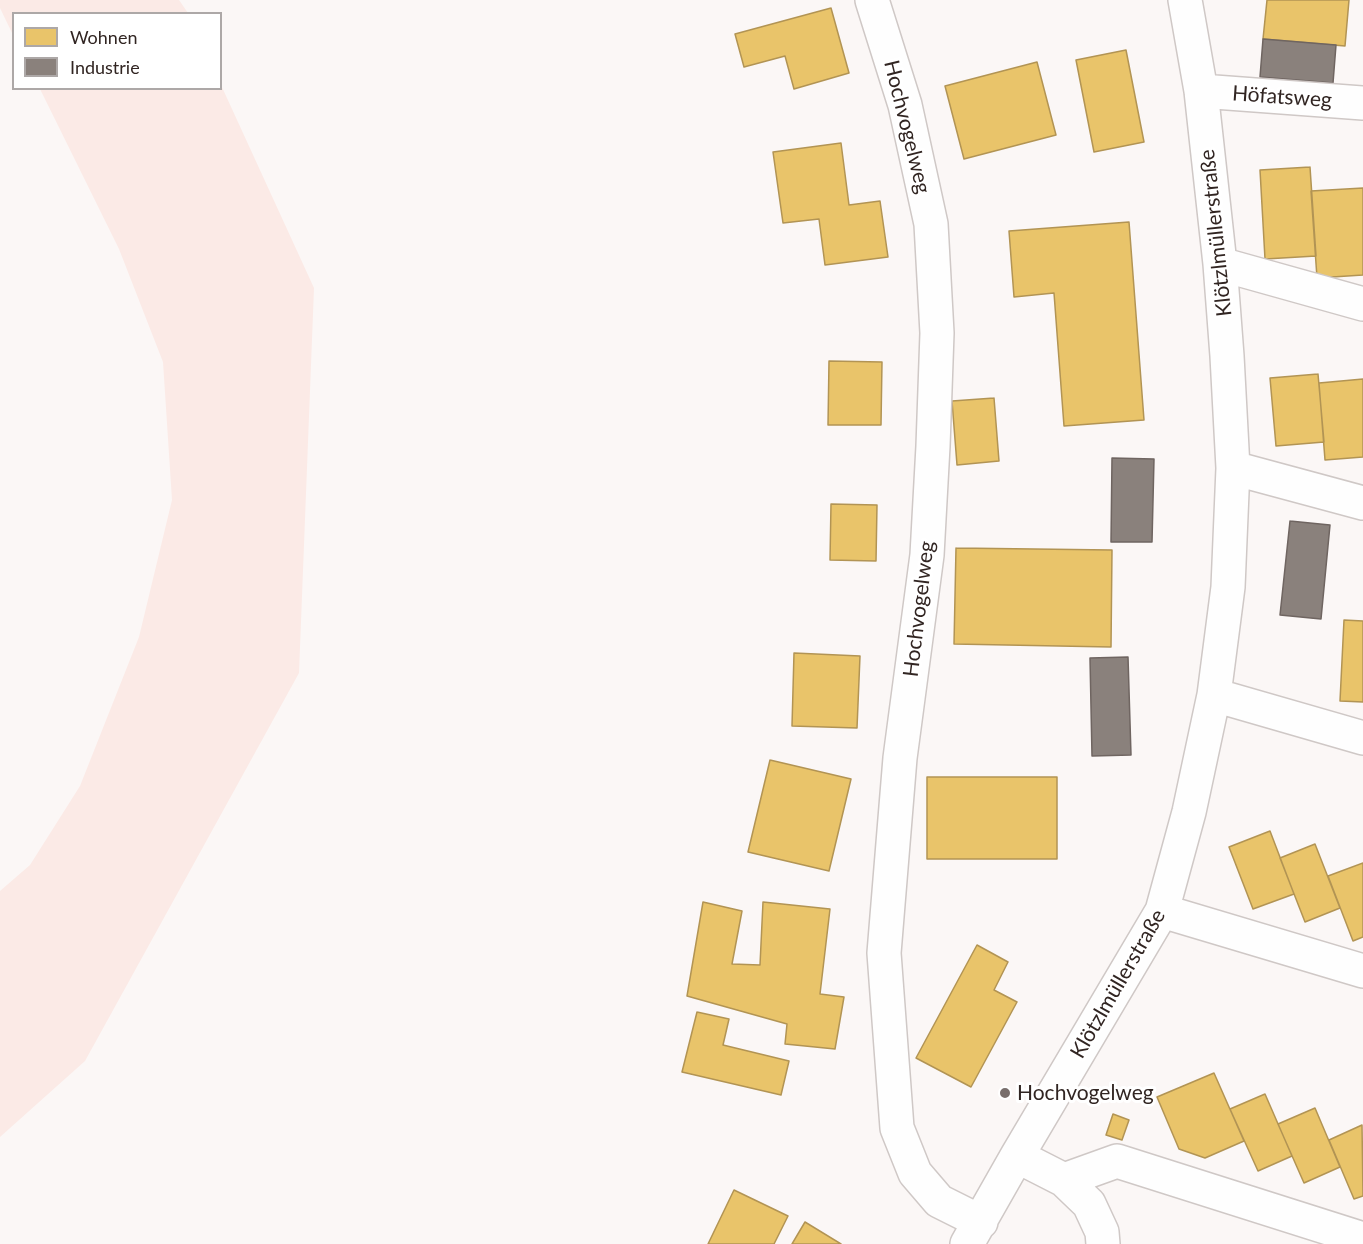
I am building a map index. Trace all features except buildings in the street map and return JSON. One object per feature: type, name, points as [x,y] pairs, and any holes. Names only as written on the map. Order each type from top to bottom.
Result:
[{"type":"street","name":"Hochvogelweg","points":[[872,0],[905,105],[932,224],[937,333],[927,555],[900,759],[884,953],[897,1128],[915,1173],[939,1201],[974,1233]]},
{"type":"street","name":"Klötzlmüllerstraße","points":[[974,1233],[1162,911],[1189,812],[1214,695],[1228,587],[1233,468],[1220,264],[1201,91],[1185,0]]},
{"type":"street","name":"Höfatsweg","points":[[1201,91],[1363,103]]},
{"type":"street","points":[[1220,264],[1363,304]]},
{"type":"street","points":[[1233,468],[1363,503]]},
{"type":"street","points":[[1214,695],[1363,738]]},
{"type":"street","points":[[1162,911],[1363,971]]},
{"type":"street","points":[[1017,1156],[1064,1180],[1089,1204],[1102,1232],[1103,1244]]},
{"type":"street","points":[[1064,1180],[1117,1161],[1363,1239]]},
{"type":"shaded area","points":[[0,0],[179,0],[187,12],[12,12],[12,33],[0,8]]},
{"type":"shaded area","points":[[222,87],[314,288],[299,673],[85,1061],[0,1137],[0,891],[30,865],[80,786],[139,637],[172,500],[163,362],[119,249],[40,90],[222,90]]},
{"type":"place","name":"Hochvogelweg","points":[[1005,1093]]}]
